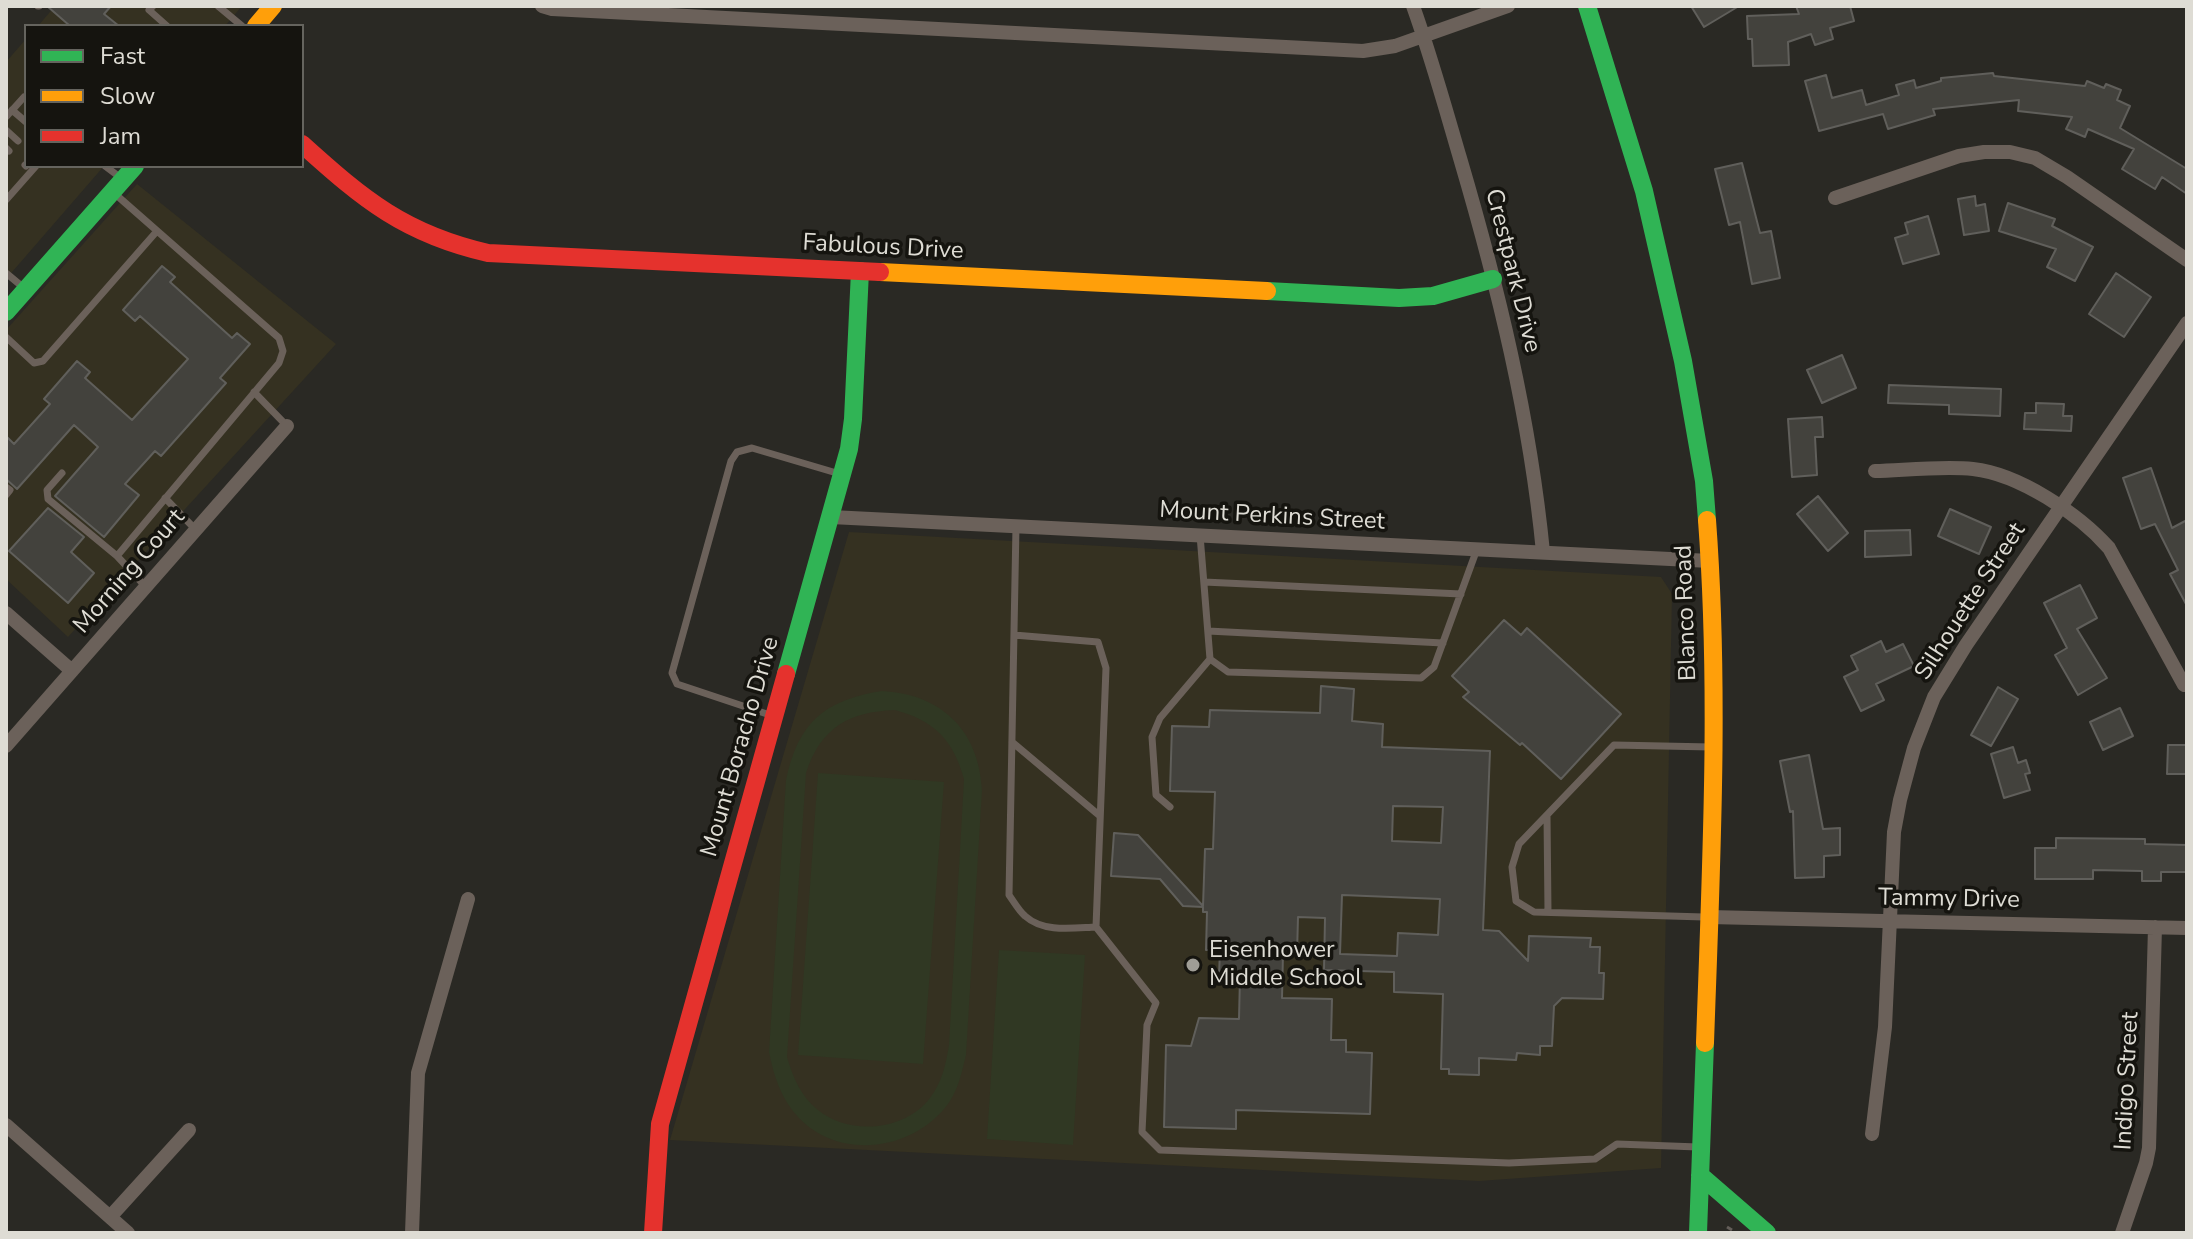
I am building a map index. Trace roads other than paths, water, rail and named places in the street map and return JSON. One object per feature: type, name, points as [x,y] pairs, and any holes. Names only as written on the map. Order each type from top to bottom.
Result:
[{"type":"street","points":[[258,24],[273,6]]},
{"type":"street","points":[[542,6],[552,9],[1363,51],[1395,46],[1508,6]]},
{"type":"street","name":"Crestpark Drive","points":[[1413,6],[1485,242],[1532,459],[1543,552]]},
{"type":"street","name":"Blanco Road","points":[[1587,6],[1644,191],[1679,346],[1704,481],[1712,588],[1713,747],[1698,1233]]},
{"type":"street","name":"Fabulous Drive","points":[[304,146],[388,216],[445,243],[488,253],[1399,298],[1433,296],[1493,279]]},
{"type":"street","points":[[1835,198],[1959,156],[2010,152],[2035,158],[2067,177],[2187,260]]},
{"type":"street","points":[[6,312],[123,179]]},
{"type":"street","name":"Mount Boracho Drive","points":[[653,1233],[660,1124],[849,449],[860,271]]},
{"type":"street","name":"Silhouette Street","points":[[1872,1134],[1885,1027],[1894,832],[1914,748],[1934,697],[1966,645],[2187,323]]},
{"type":"street","name":"Morning Court","points":[[6,746],[287,426]]},
{"type":"street","points":[[1875,471],[1972,469],[2001,474],[2060,507],[2109,548],[2184,685]]},
{"type":"street","name":"Mount Perkins Street","points":[[831,517],[1710,561]]},
{"type":"street","points":[[6,613],[72,671]]},
{"type":"street","points":[[412,1233],[418,1073],[468,899]]},
{"type":"street","name":"Tammy Drive","points":[[1709,917],[2187,928]]},
{"type":"street","name":"Indigo Street","points":[[2122,1233],[2149,1148],[2155,927]]},
{"type":"street","points":[[6,1125],[128,1233]]},
{"type":"street","points":[[110,1217],[189,1130]]},
{"type":"street","points":[[1700,1175],[1767,1233]]},
{"type":"lane","points":[[153,6],[149,10],[165,24]]},
{"type":"lane","points":[[218,6],[240,24]]},
{"type":"lane","points":[[9,113],[24,97]]},
{"type":"lane","points":[[6,130],[18,141]]},
{"type":"lane","points":[[6,200],[28,168]]},
{"type":"lane","points":[[117,556],[279,363],[283,351],[279,338],[157,231],[123,179]]},
{"type":"lane","points":[[6,337],[34,363],[43,361],[157,231]]},
{"type":"lane","points":[[6,273],[26,289]]},
{"type":"lane","points":[[254,392],[287,426]]},
{"type":"lane","points":[[775,716],[677,684],[672,673],[731,461],[737,452],[752,448],[842,475]]},
{"type":"lane","points":[[62,473],[47,490],[48,499],[117,556],[146,587]]},
{"type":"lane","points":[[6,487],[10,490],[6,495]]},
{"type":"lane","points":[[165,498],[196,530]]},
{"type":"lane","points":[[1016,526],[1009,895],[1024,916],[1040,925],[1064,929],[1096,927]]},
{"type":"lane","points":[[1170,807],[1156,795],[1152,737],[1160,718],[1210,659],[1200,535]]},
{"type":"lane","points":[[1210,659],[1228,672],[1421,678],[1434,667],[1477,549]]},
{"type":"lane","points":[[1204,582],[1461,594]]},
{"type":"lane","points":[[1208,631],[1443,643]]},
{"type":"lane","points":[[1014,635],[1098,642],[1106,668],[1096,927],[1156,1003],[1147,1025],[1142,1132],[1160,1150],[1509,1163],[1595,1159],[1617,1144],[1700,1147]]},
{"type":"lane","points":[[1012,742],[1100,816]]},
{"type":"lane","points":[[1709,917],[1534,912],[1516,901],[1512,867],[1519,844],[1614,745],[1713,747]]},
{"type":"lane","points":[[1547,815],[1548,912]]},
{"type":"place","name":"Eisenhower Middle School","points":[[1193,965]]}]
